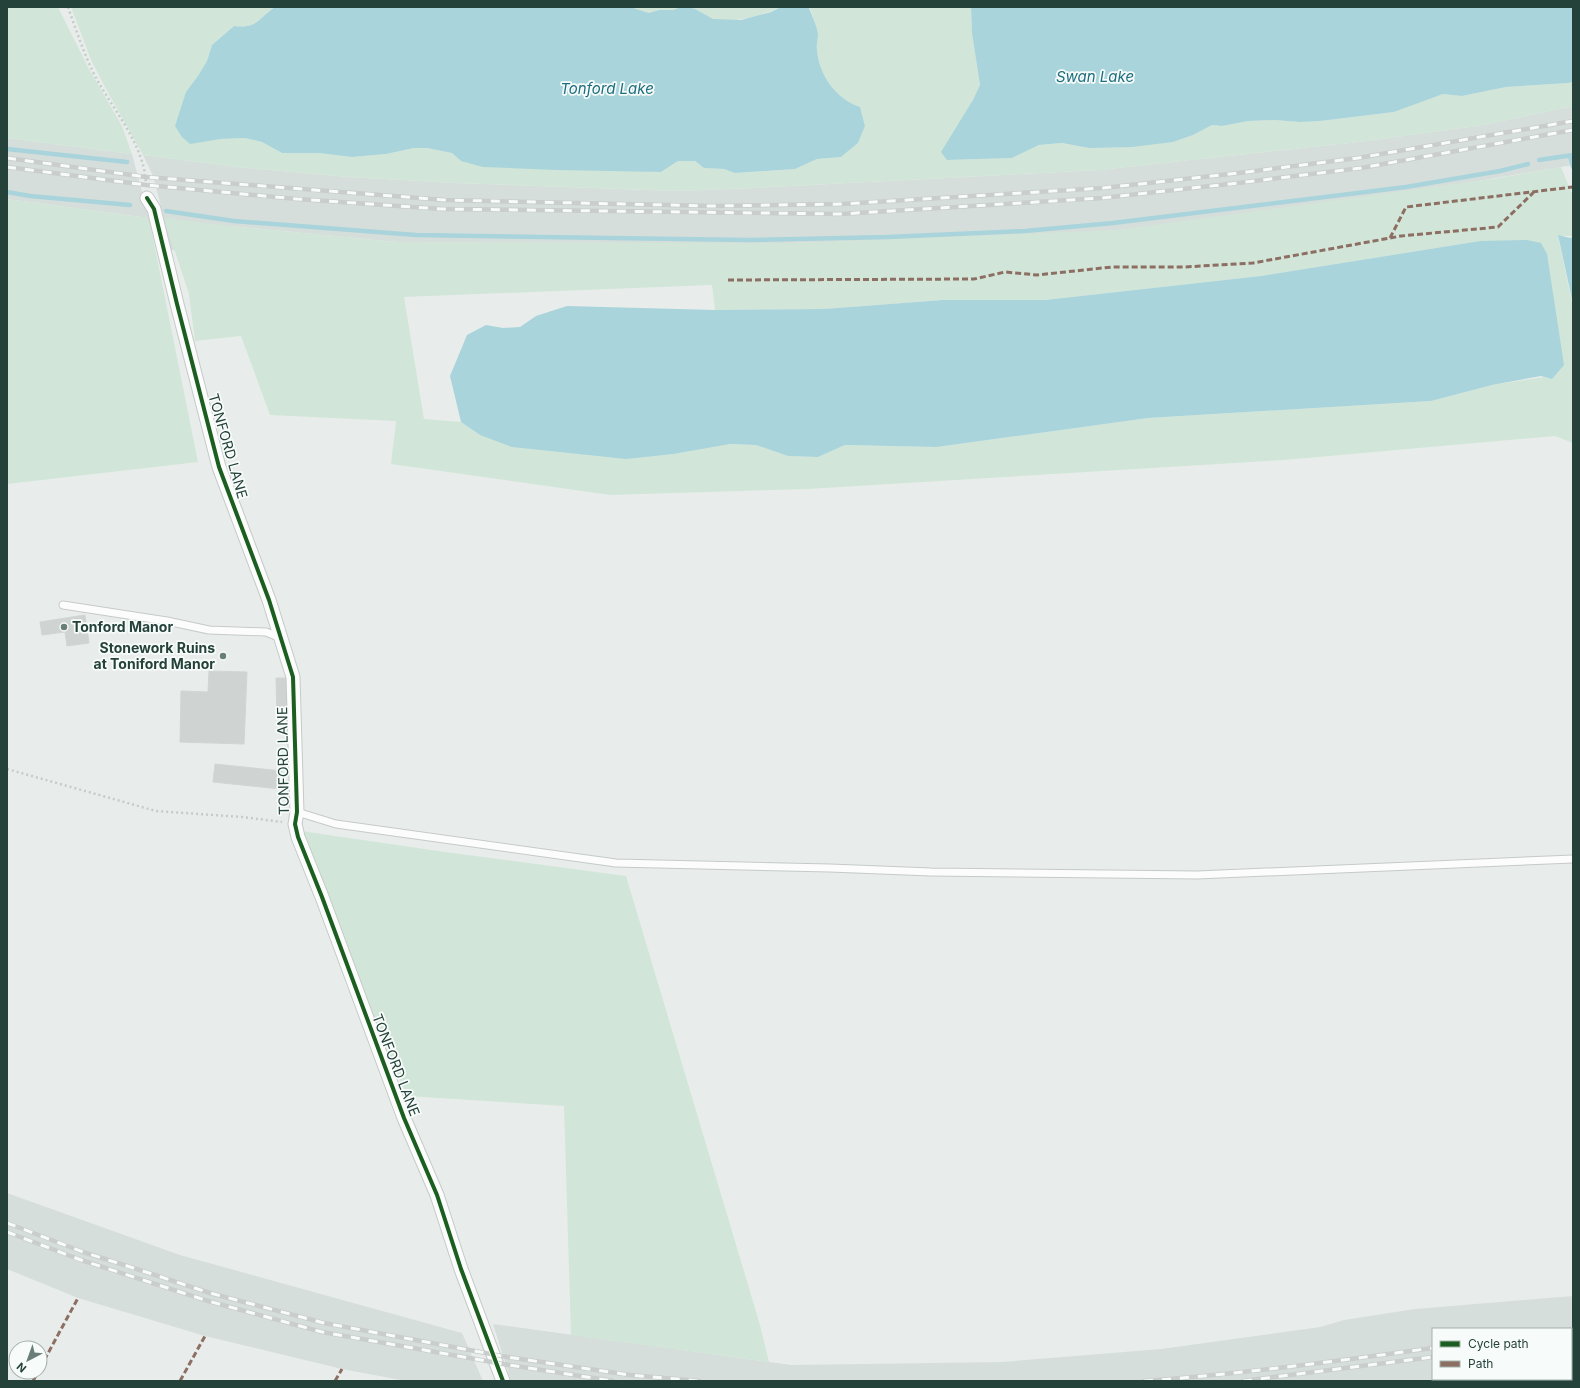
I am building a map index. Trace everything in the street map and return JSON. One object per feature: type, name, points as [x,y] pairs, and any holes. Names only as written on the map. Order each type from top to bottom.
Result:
[{"type":"street","name":"TONFORD LANE","points":[[147,198],[154,209],[219,467],[270,600],[292,677],[296,818],[298,837],[322,897],[385,1068],[437,1195],[461,1269],[503,1381]]},
{"type":"lane","points":[[63,605],[167,621],[209,630],[266,632],[282,639]]},
{"type":"lane","points":[[296,818],[616,864],[830,868],[931,872],[1197,875],[1573,858]]},
{"type":"path","points":[[68,7],[95,76],[129,131],[145,170],[147,198]]},
{"type":"path","points":[[7,769],[156,810],[296,818]]},
{"type":"shaded area","points":[[1573,106],[1573,165],[1406,193],[1119,230],[1027,237],[749,244],[396,242],[230,226],[223,253],[170,250],[164,218],[153,176],[143,155],[237,167],[348,177],[456,183],[677,191],[1100,170],[1358,142],[1478,126]]},
{"type":"shaded area","points":[[7,138],[132,154],[149,218],[7,199]]},
{"type":"shaded area","points":[[7,1193],[180,1255],[462,1333],[483,1381],[406,1381],[342,1369],[205,1336],[78,1298],[7,1269]]},
{"type":"shaded area","points":[[1573,1296],[1573,1368],[1572,1328],[1432,1328],[1432,1380],[1518,1380],[511,1381],[493,1324],[792,1365],[1002,1362],[1161,1349],[1320,1327],[1344,1320],[1415,1309]]},
{"type":"green space","points":[[7,7],[58,7],[89,69],[122,126],[132,154],[7,138]]},
{"type":"green space","points":[[71,7],[275,7],[253,24],[248,26],[234,26],[212,45],[207,61],[181,111],[175,126],[220,139],[245,138],[262,142],[282,153],[319,153],[352,157],[386,154],[414,148],[427,148],[452,153],[461,161],[661,172],[678,161],[695,161],[704,168],[724,169],[736,173],[795,169],[817,159],[841,157],[858,143],[865,126],[860,107],[843,98],[836,92],[825,77],[818,59],[817,28],[810,8],[807,7],[971,7],[972,33],[980,85],[947,160],[1012,158],[1039,145],[1062,143],[1089,148],[1173,142],[1193,135],[1212,125],[1222,126],[1248,121],[1275,120],[1300,122],[1320,121],[1394,112],[1443,94],[1462,96],[1506,87],[1573,82],[1573,106],[1478,126],[1358,142],[1100,170],[677,191],[456,183],[348,177],[237,167],[143,155],[91,60]]},
{"type":"green space","points":[[630,7],[681,7],[673,10],[659,10],[649,13]]},
{"type":"green space","points":[[688,7],[781,7],[757,16],[739,20],[721,20],[713,19]]},
{"type":"green space","points":[[1561,167],[1573,196],[1573,236],[1558,236],[1573,308],[1573,443],[1555,436],[1284,460],[807,489],[610,495],[391,464],[396,421],[270,415],[241,336],[195,341],[189,294],[164,218],[396,242],[796,243],[1119,230],[1499,178]],"holes":[[[1480,241],[1552,379],[1544,377],[1492,385],[1431,401],[1148,418],[937,447],[845,445],[818,457],[788,456],[756,445],[480,435],[461,422],[424,419],[404,297],[712,285],[715,310],[824,309],[943,300],[1045,300],[1261,276]]]},
{"type":"green space","points":[[7,199],[149,218],[198,462],[7,484]]},
{"type":"green space","points":[[301,831],[626,876],[760,1325],[769,1362],[571,1335],[564,1106],[407,1096],[364,997]]},
{"type":"water","name":"Tonford Lake","points":[[275,7],[630,7],[649,13],[659,10],[673,10],[681,7],[688,7],[695,9],[713,19],[741,20],[771,12],[781,7],[807,7],[809,8],[816,24],[818,36],[818,59],[825,77],[836,92],[843,98],[860,107],[865,126],[858,143],[841,157],[817,159],[795,169],[735,173],[724,169],[704,168],[695,161],[678,161],[661,172],[556,170],[483,167],[461,161],[452,153],[427,148],[414,148],[386,154],[352,157],[319,153],[282,153],[262,142],[245,138],[220,139],[190,144],[182,137],[175,126],[186,92],[207,61],[212,45],[234,26],[248,26],[253,24]]},
{"type":"water","name":"Swan Lake","points":[[971,7],[1573,7],[1573,82],[1506,87],[1462,96],[1443,94],[1394,112],[1320,121],[1248,121],[1222,126],[1212,125],[1193,135],[1173,142],[1132,147],[1089,148],[1062,143],[1039,145],[1012,158],[947,160],[941,152],[973,100],[980,85],[972,33]]},
{"type":"water","points":[[1558,235],[1570,238],[1573,237],[1573,304]]},
{"type":"water","points":[[1527,240],[1541,243],[1547,254],[1564,365],[1552,379],[1541,376],[1492,385],[1431,401],[1148,418],[937,447],[845,445],[818,457],[788,456],[756,445],[730,444],[673,454],[626,459],[512,447],[480,435],[461,422],[450,376],[467,335],[486,325],[503,328],[520,327],[536,316],[567,306],[715,310],[824,309],[943,300],[1045,300],[1261,276],[1480,241]]},
{"type":"building","name":"Tonford Manor","points":[[85,615],[89,643],[67,646],[65,632],[42,635],[40,622]]},
{"type":"building","points":[[209,671],[247,672],[244,744],[180,742],[181,691],[208,692]]},
{"type":"building","points":[[276,678],[288,678],[289,718],[277,718]]},
{"type":"building","points":[[215,764],[282,771],[280,789],[213,782]]},
{"type":"waterway","points":[[7,149],[127,162]]},
{"type":"waterway","points":[[1539,160],[1573,155]]},
{"type":"waterway","points":[[1570,156],[1573,167]]},
{"type":"waterway","points":[[166,211],[234,221],[416,235],[749,240],[888,237],[1025,231],[1113,223],[1406,187],[1500,171],[1528,164]]},
{"type":"waterway","points":[[7,192],[30,196],[130,205]]},
{"type":"railway","points":[[7,158],[146,177],[445,200],[712,206],[842,204],[1103,188],[1239,173],[1358,158],[1573,121]]},
{"type":"railway","points":[[7,167],[146,185],[297,199],[442,209],[841,214],[1102,198],[1238,183],[1361,168],[1573,130]]},
{"type":"railway","points":[[7,1223],[83,1252],[210,1293],[324,1323],[507,1357],[630,1375],[699,1381]]},
{"type":"railway","points":[[7,1232],[81,1260],[208,1301],[322,1332],[509,1365],[613,1381]]},
{"type":"railway","points":[[1144,1381],[1253,1371],[1432,1348]]},
{"type":"railway","points":[[1243,1381],[1432,1357]]},
{"type":"marked path","points":[[1390,238],[1406,207],[1573,187]]},
{"type":"marked path","points":[[728,280],[974,279],[1005,272],[1037,275],[1112,267],[1184,267],[1253,263],[1401,236],[1498,227],[1535,191]]},
{"type":"marked path","points":[[48,1353],[78,1298]]},
{"type":"marked path","points":[[180,1381],[205,1336]]},
{"type":"marked path","points":[[335,1381],[342,1369]]},
{"type":"cycle path","points":[[147,198],[154,209],[219,467],[269,600],[293,677],[297,812],[295,824],[298,837],[322,897],[404,1118],[437,1195],[461,1269],[503,1381]]},
{"type":"place","name":"Tonford Manor","points":[[64,627]]},
{"type":"place","name":"Stonework Ruins at Toniford Manor","points":[[223,656]]}]
